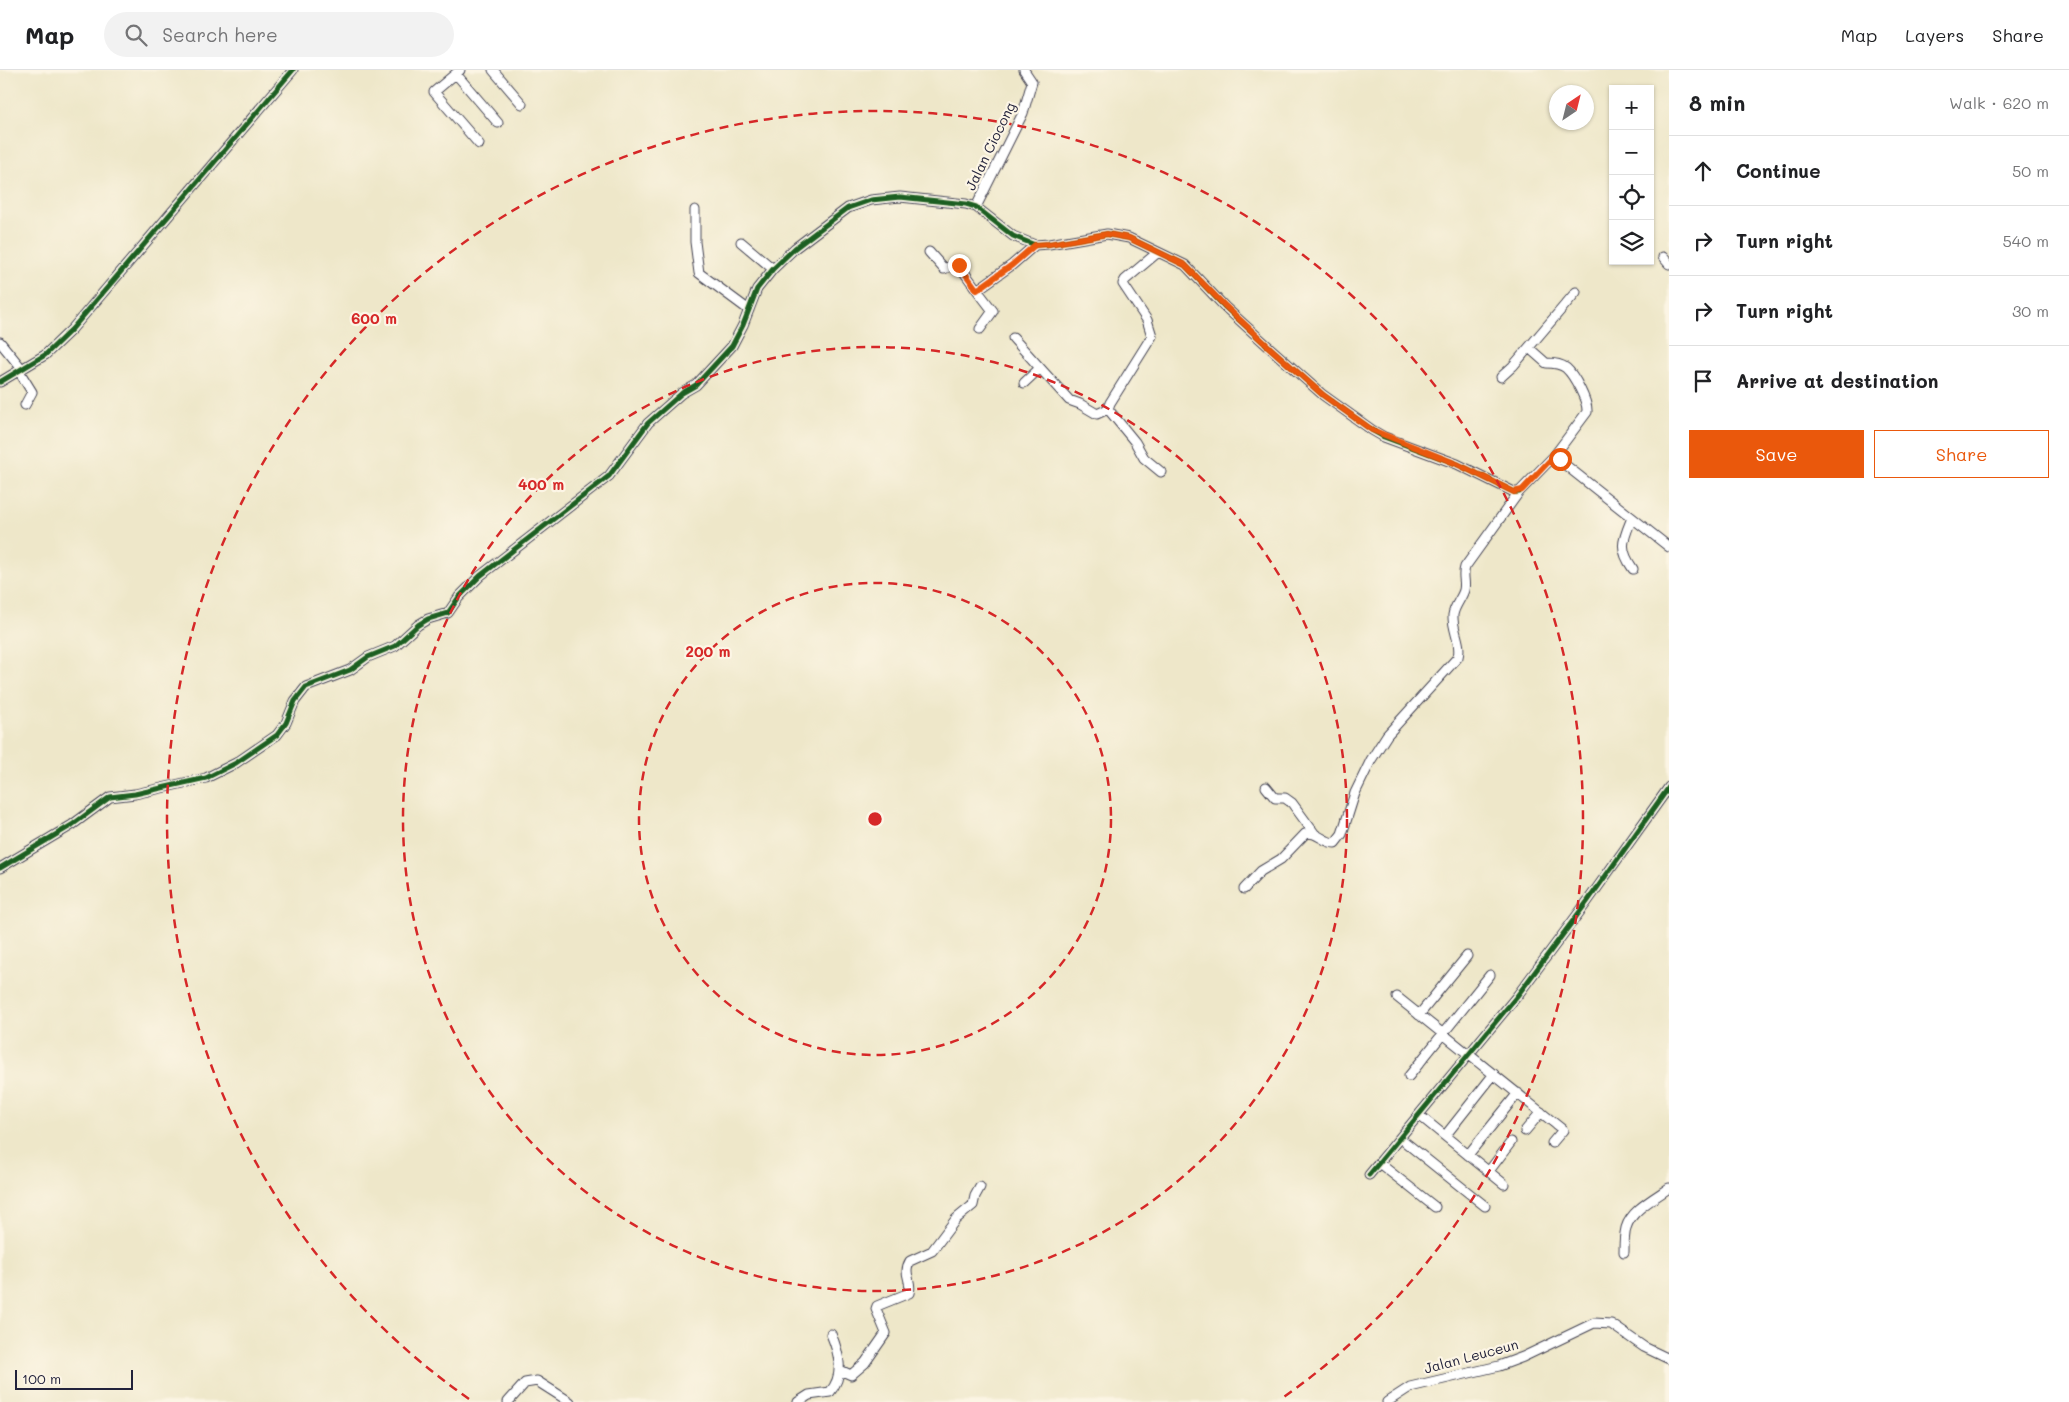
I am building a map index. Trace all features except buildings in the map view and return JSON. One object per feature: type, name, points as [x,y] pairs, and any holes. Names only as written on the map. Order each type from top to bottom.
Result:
[{"type":"street","points":[[0,382],[45,355],[72,329],[294,70]]},
{"type":"street","points":[[493,70],[522,104]]},
{"type":"street","name":"Jalan Ciocong","points":[[976,207],[1023,113],[1032,82],[1024,70]]},
{"type":"street","points":[[479,144],[434,92],[458,72],[498,123]]},
{"type":"street","points":[[0,868],[72,825],[110,797],[145,792],[206,778],[236,763],[278,735],[286,723],[295,701],[306,687],[350,670],[368,657],[394,646],[418,625],[428,619],[448,613],[459,597],[480,576],[609,476],[648,423],[682,393],[696,384],[732,346],[757,289],[773,269],[795,248],[848,208],[859,203],[900,196],[966,204],[976,207],[1013,236],[1035,245],[1107,234],[1129,238],[1185,265],[1225,306],[1323,395],[1372,430],[1457,464],[1514,492],[1519,492]]},
{"type":"street","points":[[695,210],[699,273],[749,310]]},
{"type":"street","points":[[741,242],[773,269]]},
{"type":"street","points":[[977,290],[1012,265],[1035,245]]},
{"type":"street","points":[[929,252],[944,269],[956,264],[959,265],[994,311],[980,329]]},
{"type":"street","points":[[1013,338],[1069,400],[1097,414],[1108,409],[1152,336],[1147,320],[1123,284],[1125,280],[1158,253]]},
{"type":"street","points":[[1500,377],[1529,348],[1576,292]]},
{"type":"street","points":[[0,342],[21,370],[32,392],[25,405]]},
{"type":"street","points":[[1266,786],[1275,798],[1285,798],[1292,803],[1314,833],[1330,843],[1335,843],[1342,834],[1355,793],[1367,768],[1387,735],[1458,657],[1460,649],[1453,613],[1465,588],[1462,574],[1465,567],[1519,492],[1554,456],[1584,416],[1587,408],[1584,397],[1566,369],[1546,363],[1529,348]]},
{"type":"street","points":[[1024,383],[1040,368]]},
{"type":"street","points":[[1108,409],[1135,442],[1144,458],[1161,472]]},
{"type":"street","points":[[1554,456],[1669,547]]},
{"type":"street","points":[[1632,518],[1622,543],[1625,558],[1633,569]]},
{"type":"street","points":[[1369,1175],[1517,996],[1582,910],[1669,787]]},
{"type":"street","points":[[1244,889],[1261,871],[1281,859],[1305,834],[1314,833]]},
{"type":"street","points":[[1420,1015],[1467,956]]},
{"type":"street","points":[[1409,1076],[1490,975]]},
{"type":"street","points":[[1397,997],[1563,1130],[1552,1143]]},
{"type":"street","points":[[1445,1136],[1494,1074]]},
{"type":"street","points":[[1468,1155],[1518,1093]]},
{"type":"street","points":[[1525,1132],[1540,1112]]},
{"type":"street","points":[[1419,1115],[1504,1184]]},
{"type":"street","points":[[1400,1138],[1485,1206]]},
{"type":"street","points":[[1489,1171],[1511,1142]]},
{"type":"street","points":[[1379,1163],[1435,1207]]},
{"type":"street","points":[[840,1370],[851,1375],[865,1363],[886,1333],[876,1309],[877,1306],[909,1293],[906,1270],[910,1261],[932,1251],[956,1218],[973,1205],[975,1196],[980,1188]]},
{"type":"street","points":[[1624,1252],[1626,1227],[1631,1218],[1669,1188]]},
{"type":"street","name":"Jalan Leuceun","points":[[1387,1402],[1410,1387],[1498,1366],[1523,1358],[1594,1323],[1611,1324],[1644,1347],[1669,1359]]},
{"type":"street","points":[[798,1402],[809,1395],[830,1392],[835,1384],[840,1370],[839,1357],[831,1334]]},
{"type":"street","points":[[508,1402],[525,1383],[537,1381],[570,1402]]},
{"type":"cycle path","points":[[0,382],[45,355],[72,329],[293,70]]},
{"type":"cycle path","points":[[0,868],[72,825],[110,797],[135,794],[206,778],[236,763],[277,735],[286,723],[295,701],[306,687],[350,670],[368,657],[395,646],[418,625],[428,619],[448,613],[459,597],[480,576],[609,476],[648,423],[682,393],[696,385],[732,346],[743,325],[757,289],[773,269],[795,248],[848,208],[871,200],[900,197],[966,204],[976,207],[1013,236],[1035,245],[1107,234],[1129,238],[1185,265],[1225,307],[1323,395],[1372,430],[1384,437],[1457,464],[1514,492],[1519,492]]},
{"type":"cycle path","points":[[1369,1175],[1517,996],[1669,787]]},
{"type":"route","points":[[959,265],[977,290],[1012,265],[1035,245],[1107,234],[1129,238],[1185,265],[1225,306],[1323,395],[1372,430],[1457,464],[1514,492],[1522,490],[1554,456],[1560,459]]}]
